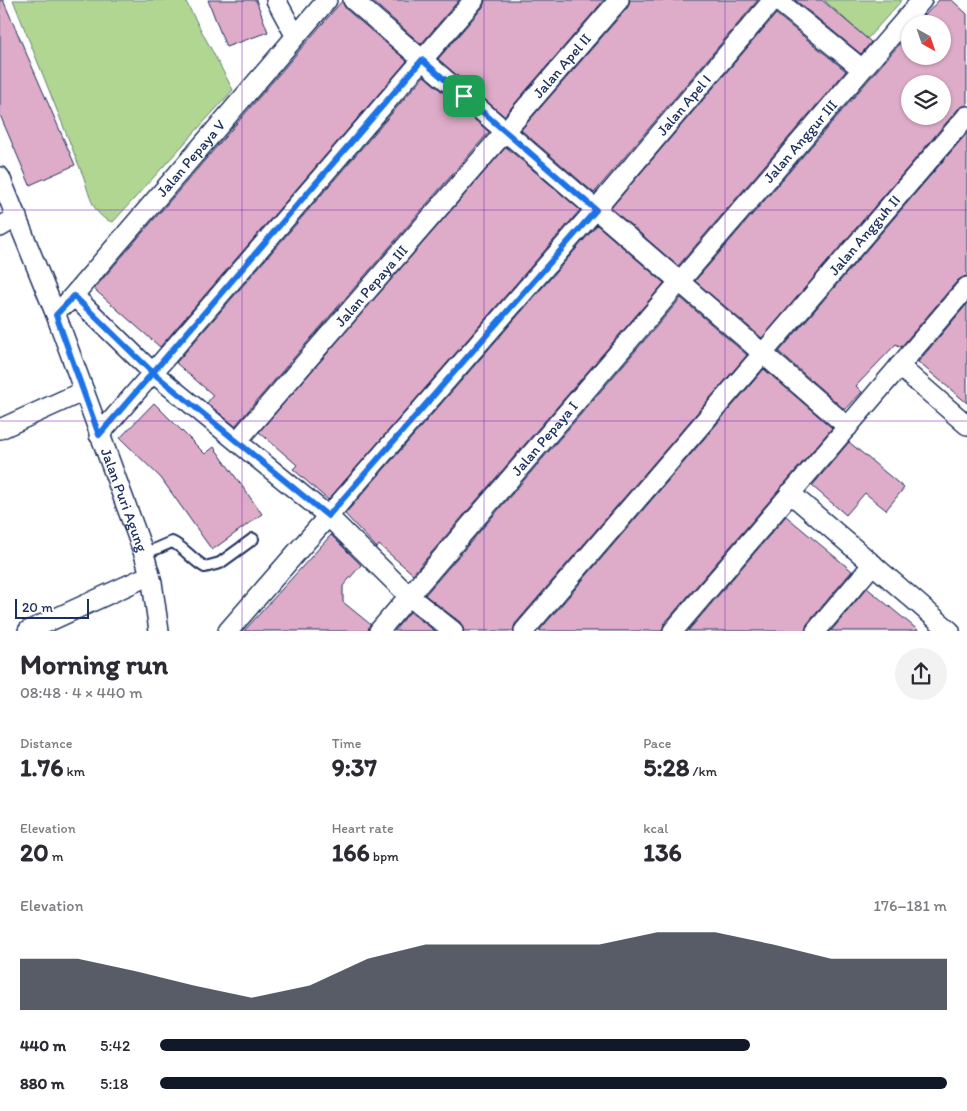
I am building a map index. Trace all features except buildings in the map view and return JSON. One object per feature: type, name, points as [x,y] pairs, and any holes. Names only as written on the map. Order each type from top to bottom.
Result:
[{"type":"street","points":[[276,0],[295,35]]},
{"type":"street","name":"Jalan Pepaya V","points":[[56,315],[327,0]]},
{"type":"street","points":[[353,0],[848,427]]},
{"type":"street","points":[[99,435],[474,0]]},
{"type":"street","name":"Jalan Apel II","points":[[506,132],[619,0]]},
{"type":"street","points":[[775,0],[862,69]]},
{"type":"street","name":"Jalan Apel I","points":[[228,631],[596,210],[775,0]]},
{"type":"street","name":"Jalan Anggur III","points":[[679,282],[922,0]]},
{"type":"street","name":"Jalan Angguh II","points":[[524,631],[967,116]]},
{"type":"street","name":"Jalan Pepaya III","points":[[238,440],[506,132]]},
{"type":"street","name":"Jalan Puri Agung","points":[[0,177],[56,315],[144,554],[150,575],[159,631]]},
{"type":"street","points":[[0,227],[17,218]]},
{"type":"street","name":"Jalan Pepaya I","points":[[379,631],[679,282]]},
{"type":"street","points":[[673,631],[967,287]]},
{"type":"street","points":[[74,296],[152,372],[238,440],[328,516],[410,597],[454,631]]},
{"type":"street","points":[[899,366],[967,425]]},
{"type":"street","points":[[0,429],[84,391]]},
{"type":"street","points":[[790,493],[950,631]]},
{"type":"street","points":[[816,631],[872,564]]},
{"type":"street","points":[[28,631],[150,575]]},
{"type":"lane","points":[[144,554],[172,542],[181,547],[194,561],[205,567],[220,563],[254,539]]},
{"type":"green space","points":[[13,0],[185,0],[233,90],[113,222],[101,216],[93,205]]},
{"type":"green space","points":[[824,0],[902,0],[867,39]]},
{"type":"route","points":[[464,96],[422,60],[152,372],[99,435],[56,315],[74,296],[152,372],[238,440],[328,516],[596,210],[464,96]]}]
